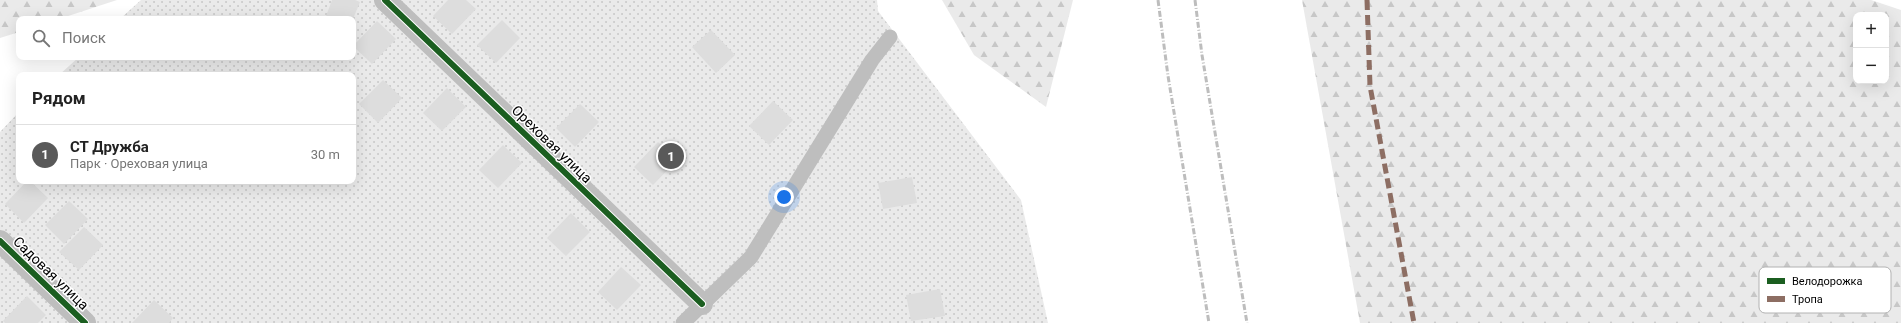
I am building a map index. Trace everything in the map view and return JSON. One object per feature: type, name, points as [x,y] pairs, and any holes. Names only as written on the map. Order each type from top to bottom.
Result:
[{"type":"street","name":"Ореховая улица","points":[[385,0],[702,304]]},
{"type":"street","name":"Садовая улица","points":[[0,241],[85,323]]},
{"type":"lane","points":[[683,323],[751,257],[872,60],[890,37]]},
{"type":"green space","points":[[0,0],[117,0],[68,16],[16,16],[16,33],[0,38]]},
{"type":"green space","points":[[141,0],[877,0],[878,11],[1021,200],[1048,323],[0,323],[0,132],[16,115],[16,184],[356,184],[356,72],[62,72],[76,60],[356,60],[356,16],[123,16]]},
{"type":"green space","points":[[942,0],[1073,0],[1046,107],[974,55]]},
{"type":"green space","points":[[1302,0],[1871,0],[1901,10],[1901,323],[1360,323]]},
{"type":"building","points":[[332,0],[355,0],[360,2],[354,16],[326,16]]},
{"type":"building","points":[[448,0],[466,0],[476,9],[452,34],[433,16]]},
{"type":"building","points":[[502,20],[520,38],[496,63],[477,45]]},
{"type":"building","points":[[377,21],[396,39],[372,64],[356,49],[356,43]]},
{"type":"building","points":[[711,30],[735,55],[716,73],[692,47]]},
{"type":"building","points":[[383,80],[402,98],[378,123],[359,104]]},
{"type":"building","points":[[447,88],[466,107],[442,131],[423,113]]},
{"type":"building","points":[[773,101],[793,120],[769,145],[749,126]]},
{"type":"building","points":[[580,104],[599,122],[575,147],[556,128]]},
{"type":"building","points":[[658,142],[677,160],[653,185],[634,167]]},
{"type":"building","points":[[503,145],[522,163],[498,188],[479,170]]},
{"type":"building","points":[[912,177],[917,203],[883,209],[878,183]]},
{"type":"building","points":[[24,184],[33,184],[48,198],[24,223],[5,204]]},
{"type":"building","points":[[69,201],[88,219],[64,244],[45,225]]},
{"type":"building","points":[[571,213],[590,232],[566,256],[547,238]]},
{"type":"building","points":[[84,227],[103,245],[79,270],[59,252]]},
{"type":"building","points":[[621,267],[641,285],[617,310],[598,292]]},
{"type":"building","points":[[940,289],[945,316],[911,321],[906,295]]},
{"type":"building","points":[[27,296],[46,315],[38,323],[5,323],[3,321]]},
{"type":"building","points":[[154,300],[173,318],[169,323],[132,323]]},
{"type":"railway","points":[[1158,0],[1168,76],[1209,323]]},
{"type":"railway","points":[[1195,0],[1202,55],[1247,323]]},
{"type":"marked path","points":[[1367,0],[1370,86],[1414,323]]},
{"type":"cycle path","points":[[385,0],[702,304]]},
{"type":"cycle path","points":[[0,241],[85,323]]},
{"type":"place","name":"СТ Дружба","points":[[671,156]]}]
